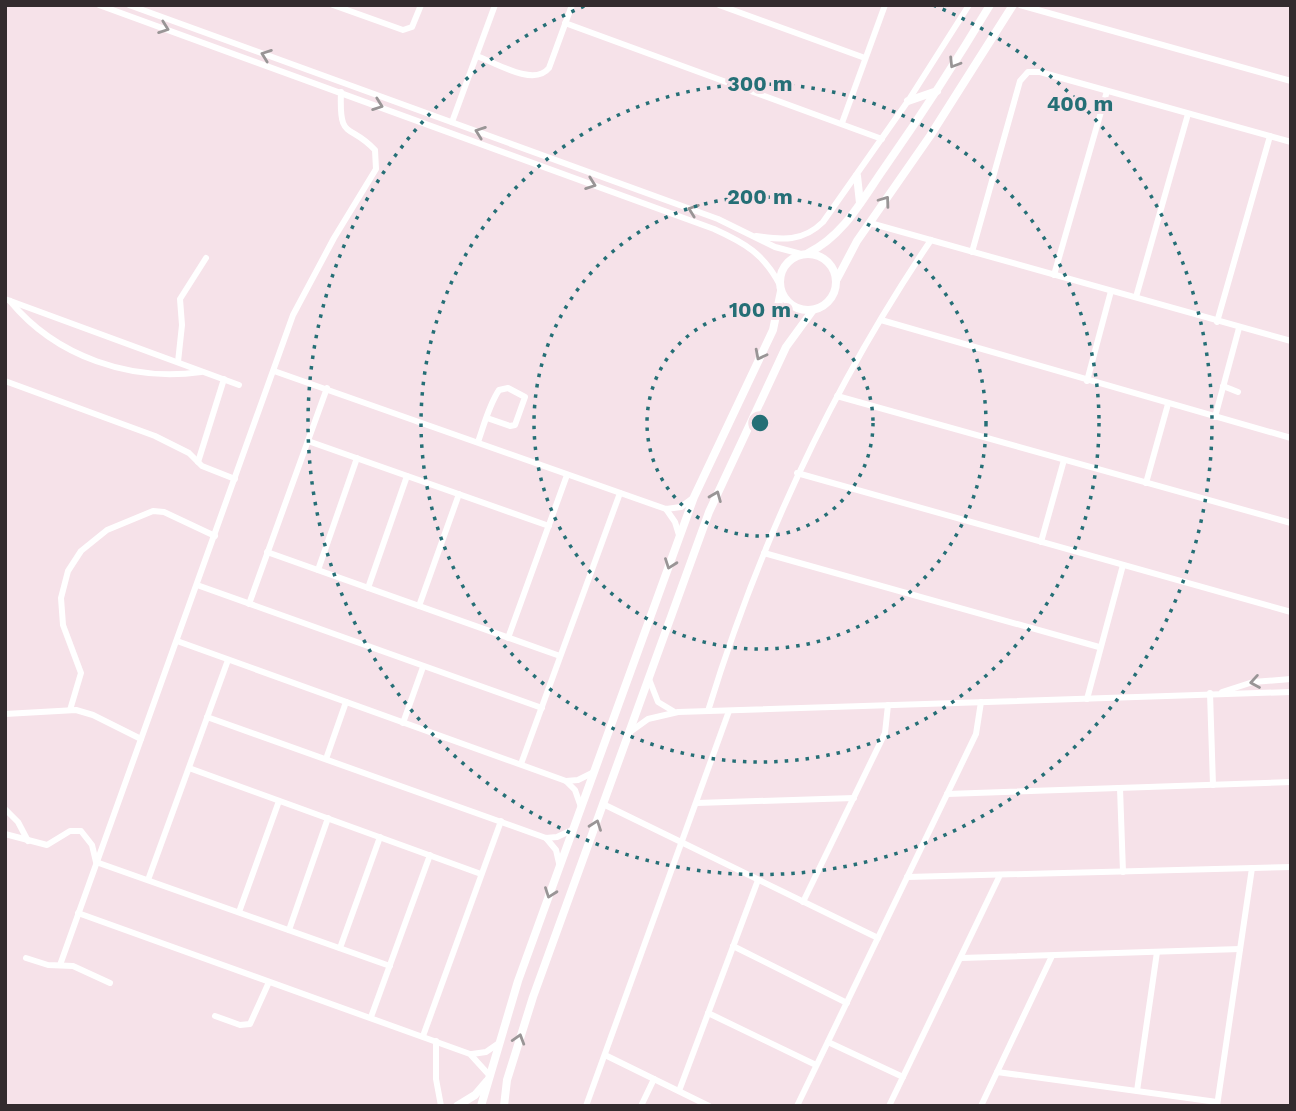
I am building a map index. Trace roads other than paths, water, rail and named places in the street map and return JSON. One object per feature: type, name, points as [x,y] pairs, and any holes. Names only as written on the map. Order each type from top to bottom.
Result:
[{"type":"street","points":[[99,5],[726,234],[761,256],[794,306],[813,310]]},
{"type":"street","points":[[129,5],[718,219],[775,247],[824,258],[835,271],[836,288],[828,302],[813,310],[790,339],[735,452],[529,1009],[508,1080],[504,1106]]},
{"type":"street","points":[[333,5],[348,8],[403,30],[412,27],[421,5]]},
{"type":"street","points":[[452,122],[495,5]]},
{"type":"street","points":[[477,56],[532,76],[540,76],[549,68],[572,5]]},
{"type":"street","points":[[719,5],[865,58]]},
{"type":"street","points":[[842,123],[885,5]]},
{"type":"street","points":[[750,235],[787,240],[813,231],[857,176],[969,5]]},
{"type":"street","points":[[980,5],[982,19]]},
{"type":"street","points":[[481,1106],[499,1043],[572,830],[694,498],[773,330],[785,266],[832,238],[937,91],[990,5]]},
{"type":"street","points":[[837,279],[870,223],[952,103],[1013,5]]},
{"type":"street","points":[[1020,5],[1291,81]]},
{"type":"street","points":[[565,23],[882,139]]},
{"type":"street","points":[[972,251],[1022,76],[1035,71],[1291,142]]},
{"type":"street","points":[[908,101],[937,91]]},
{"type":"street","points":[[1054,275],[1107,91]]},
{"type":"street","points":[[60,965],[297,308],[378,165],[372,147],[344,126],[340,116],[341,92]]},
{"type":"street","points":[[1136,298],[1188,114]]},
{"type":"street","points":[[1217,322],[1270,136]]},
{"type":"street","points":[[857,176],[860,202]]},
{"type":"street","points":[[870,223],[1291,341]]},
{"type":"street","points":[[708,711],[764,553],[797,473],[837,396],[931,240]]},
{"type":"street","points":[[178,362],[182,325],[180,299],[206,258]]},
{"type":"street","points":[[1087,381],[1111,290]]},
{"type":"street","points":[[7,299],[239,385]]},
{"type":"street","points":[[7,299],[42,333],[97,361],[151,374],[203,371]]},
{"type":"street","points":[[881,320],[1291,438]]},
{"type":"street","points":[[1215,417],[1239,328]]},
{"type":"street","points":[[274,371],[666,509],[681,507],[694,498]]},
{"type":"street","points":[[198,462],[224,379]]},
{"type":"street","points":[[5,382],[155,436],[186,451],[198,462],[235,479]]},
{"type":"street","points":[[1223,386],[1238,392]]},
{"type":"street","points":[[249,604],[327,388]]},
{"type":"street","points":[[478,442],[487,418],[501,388],[525,397],[513,426],[487,418]]},
{"type":"street","points":[[837,396],[1291,523]]},
{"type":"street","points":[[1146,483],[1168,404]]},
{"type":"street","points":[[308,441],[548,526]]},
{"type":"street","points":[[318,569],[357,458]]},
{"type":"street","points":[[1041,542],[1064,460]]},
{"type":"street","points":[[797,473],[1291,612]]},
{"type":"street","points":[[508,638],[567,475]]},
{"type":"street","points":[[368,588],[407,476]]},
{"type":"street","points":[[419,606],[459,494]]},
{"type":"street","points":[[521,764],[620,494]]},
{"type":"street","points":[[666,509],[675,522],[680,537]]},
{"type":"street","points":[[71,710],[80,673],[63,625],[61,598],[68,572],[81,551],[107,530],[153,511],[164,512],[215,536]]},
{"type":"street","points":[[267,552],[561,656]]},
{"type":"street","points":[[764,553],[1099,648]]},
{"type":"street","points":[[1087,699],[1123,565]]},
{"type":"street","points":[[197,585],[542,708]]},
{"type":"street","points":[[177,641],[566,781],[575,790],[581,807]]},
{"type":"street","points":[[148,880],[228,660]]},
{"type":"street","points":[[403,723],[423,667]]},
{"type":"street","points":[[649,679],[659,702],[678,712]]},
{"type":"street","points":[[1221,692],[1253,682],[1291,679]]},
{"type":"street","points":[[629,734],[648,719],[678,712],[1221,692],[1291,692]]},
{"type":"street","points":[[1210,693],[1213,785]]},
{"type":"street","points":[[326,759],[346,702]]},
{"type":"street","points":[[797,1106],[978,728],[981,702]]},
{"type":"street","points":[[803,902],[885,733],[888,705]]},
{"type":"street","points":[[5,714],[30,715],[71,710],[93,715],[141,739]]},
{"type":"street","points":[[586,1106],[729,711]]},
{"type":"street","points":[[208,717],[546,838],[557,837],[572,830]]},
{"type":"street","points":[[189,768],[481,874]]},
{"type":"street","points":[[566,781],[578,780],[594,772]]},
{"type":"street","points":[[947,794],[1291,782]]},
{"type":"street","points":[[1120,788],[1123,872]]},
{"type":"street","points":[[697,803],[854,797]]},
{"type":"street","points":[[239,912],[279,801]]},
{"type":"street","points":[[603,804],[877,939]]},
{"type":"street","points":[[5,809],[18,822],[28,841]]},
{"type":"street","points":[[289,930],[328,818]]},
{"type":"street","points":[[423,1036],[501,821]]},
{"type":"street","points":[[5,834],[47,845],[71,831],[78,830],[90,840],[96,862]]},
{"type":"street","points":[[340,948],[380,837]]},
{"type":"street","points":[[546,838],[556,850],[560,867]]},
{"type":"street","points":[[371,1017],[430,855]]},
{"type":"street","points":[[96,862],[390,966]]},
{"type":"street","points":[[907,877],[1291,867]]},
{"type":"street","points":[[997,1072],[1217,1104],[1252,868]]},
{"type":"street","points":[[889,1106],[1000,875]]},
{"type":"street","points":[[680,1091],[758,880]]},
{"type":"street","points":[[78,913],[470,1054],[490,1076]]},
{"type":"street","points":[[733,946],[847,1003]]},
{"type":"street","points":[[961,958],[1240,949]]},
{"type":"street","points":[[1137,1091],[1157,952]]},
{"type":"street","points":[[981,1106],[1052,956]]},
{"type":"street","points":[[26,958],[45,965],[76,967],[110,983]]},
{"type":"street","points":[[215,1016],[240,1025],[250,1024],[269,982]]},
{"type":"street","points":[[708,1013],[817,1065]]},
{"type":"street","points":[[436,1041],[436,1079],[441,1106]]},
{"type":"street","points":[[828,1041],[903,1077]]},
{"type":"street","points":[[470,1054],[486,1052],[499,1043]]},
{"type":"street","points":[[605,1055],[709,1106]]},
{"type":"street","points":[[457,1106],[475,1095],[490,1076]]},
{"type":"street","points":[[641,1106],[654,1079]]}]
